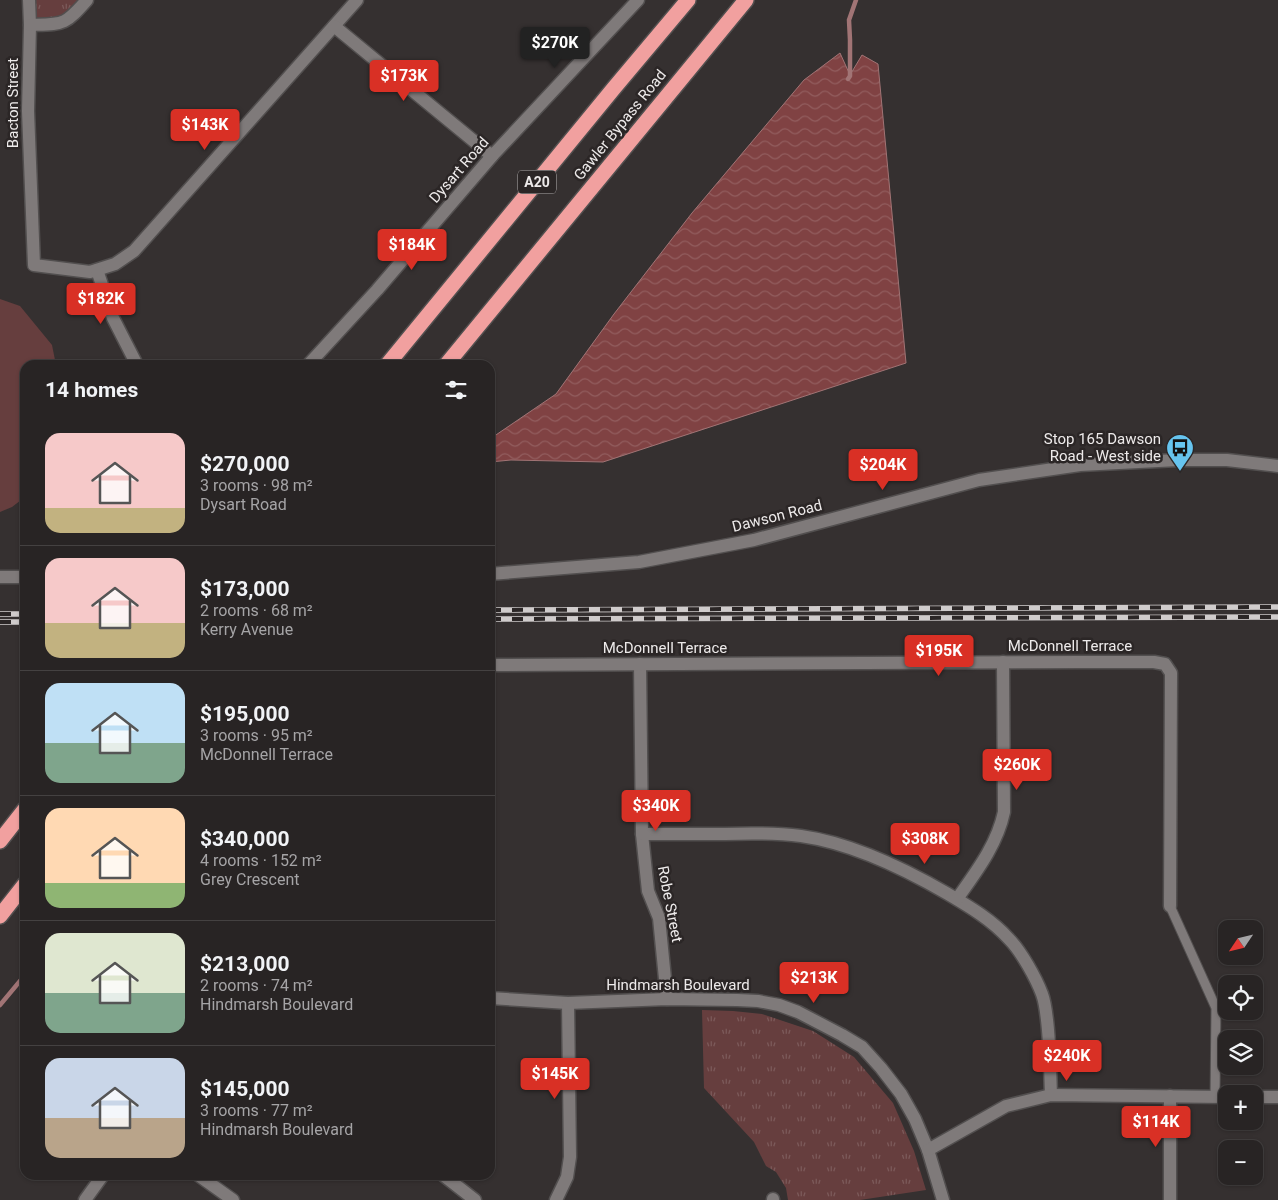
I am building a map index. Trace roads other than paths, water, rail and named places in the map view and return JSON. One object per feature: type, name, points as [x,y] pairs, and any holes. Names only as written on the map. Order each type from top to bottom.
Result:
[{"type":"highway","name":"Gawler Bypass Road","points":[[391,360],[688,0]]},
{"type":"highway","name":"Gawler Bypass Road","points":[[450,360],[746,0]]},
{"type":"highway","points":[[0,841],[20,815]]},
{"type":"highway","points":[[0,916],[20,890]]},
{"type":"street","name":"Bacton Street","points":[[30,0],[28,111],[34,265],[90,272],[97,270]]},
{"type":"street","points":[[30,25],[65,22],[86,0]]},
{"type":"street","points":[[134,360],[113,318],[97,270],[114,264],[134,251],[357,0]]},
{"type":"street","name":"Dysart Road","points":[[313,360],[377,290],[492,156],[638,0]]},
{"type":"street","points":[[334,26],[492,156]]},
{"type":"street","name":"Dawson Road","points":[[495,574],[639,562],[754,540],[979,480],[1071,467],[1178,460],[1227,460],[1278,466]]},
{"type":"street","points":[[0,577],[20,577]]},
{"type":"street","points":[[957,900],[984,860],[1003,818],[1004,662]]},
{"type":"street","name":"McDonnell Terrace","points":[[495,665],[1004,662],[1154,662],[1165,664],[1171,673],[1170,906]]},
{"type":"street","name":"Robe Street","points":[[640,664],[642,834],[648,891],[659,918],[668,999]]},
{"type":"street","points":[[642,834],[767,833],[802,836],[838,845],[878,859],[923,879],[957,900],[985,918],[1010,940],[1018,949],[1038,984],[1043,996],[1049,1040],[1050,1095]]},
{"type":"street","name":"Hindmarsh Boulevard","points":[[495,998],[568,1003],[668,999],[744,1001],[779,1005],[798,1012],[842,1034],[862,1047],[901,1094],[915,1119],[928,1150],[943,1200]]},
{"type":"street","points":[[556,1200],[567,1178],[570,1157],[568,1003]]},
{"type":"street","points":[[928,1150],[1006,1106],[1050,1095],[1218,1096]]},
{"type":"street","points":[[1170,1096],[1170,1200]]},
{"type":"street","points":[[1263,1097],[1278,1097]]},
{"type":"street","points":[[85,1200],[99,1180]]},
{"type":"street","points":[[205,1180],[234,1200]]},
{"type":"street","points":[[449,1180],[475,1200]]},
{"type":"lane","points":[[1170,906],[1216,1008],[1220,1085]]},
{"type":"water","points":[[840,53],[850,75],[862,55],[878,64],[906,363],[603,462],[511,460],[495,462],[495,436],[556,394],[614,314],[692,213],[804,80]]},
{"type":"waterway","points":[[848,79],[850,76],[849,20],[856,0]]},
{"type":"waterway","points":[[0,1005],[20,981]]},
{"type":"railway","points":[[495,610],[1278,607]]},
{"type":"railway","points":[[0,614],[20,614]]},
{"type":"railway","points":[[495,619],[1278,617]]},
{"type":"railway","points":[[0,622],[20,622]]},
{"type":"place","name":"Stop 165 Dawson Road - West side","points":[[1180,472]]}]
